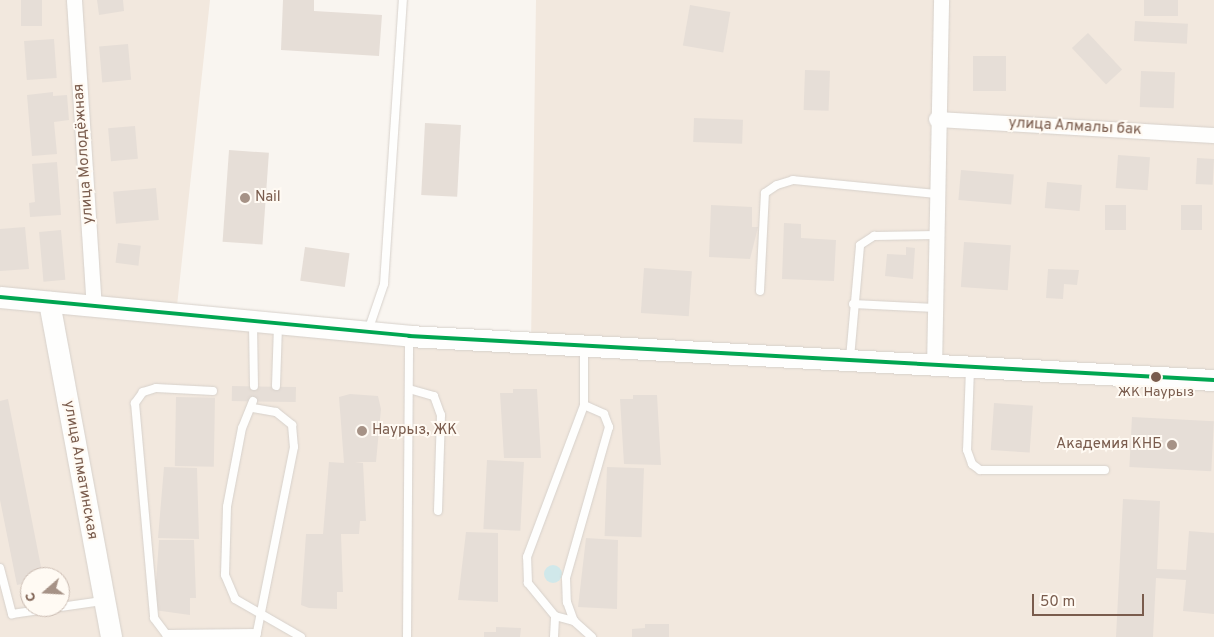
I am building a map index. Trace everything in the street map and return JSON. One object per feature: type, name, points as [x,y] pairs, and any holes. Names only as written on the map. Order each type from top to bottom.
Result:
[{"type":"street","name":"улица Молодёжная","points":[[74,0],[94,307]]},
{"type":"street","points":[[934,368],[937,235],[936,119],[941,0]]},
{"type":"street","name":"улица Алмалы бак","points":[[936,119],[1214,135]]},
{"type":"street","points":[[0,297],[253,324],[409,336],[934,368],[1214,380]]},
{"type":"street","name":"улица Алматинская","points":[[49,302],[111,637]]},
{"type":"lane","points":[[368,333],[384,284],[403,0]]},
{"type":"lane","points":[[760,291],[766,193],[777,185],[793,180],[937,194]]},
{"type":"lane","points":[[849,363],[857,252],[865,240],[937,235]]},
{"type":"lane","points":[[853,304],[936,308]]},
{"type":"lane","points":[[253,324],[254,386]]},
{"type":"lane","points":[[276,386],[278,326]]},
{"type":"lane","points":[[407,637],[409,336]]},
{"type":"lane","points":[[584,347],[584,404],[527,557],[528,583],[555,616],[574,621],[592,637]]},
{"type":"lane","points":[[970,369],[967,450],[972,464],[980,470],[1105,470]]},
{"type":"lane","points":[[409,389],[434,396],[441,416],[438,511]]},
{"type":"lane","points":[[213,391],[147,390],[137,399],[133,411],[154,618],[166,634],[256,635],[262,613],[294,447],[292,425],[276,412],[253,405],[242,428],[227,507],[225,575],[235,599],[262,613],[301,637]]},
{"type":"lane","points":[[276,402],[276,412]]},
{"type":"lane","points":[[574,621],[567,602],[566,578],[609,426],[604,414],[584,404]]},
{"type":"lane","points":[[0,568],[12,614],[104,601]]},
{"type":"lane","points":[[554,637],[555,616]]},
{"type":"lane","points":[[159,637],[160,628]]},
{"type":"shaded area","points":[[0,0],[210,0],[177,306],[531,343],[536,0],[1214,0],[1214,637],[0,637]]},
{"type":"water","points":[[553,565],[560,567],[562,574],[560,581],[553,583],[546,581],[544,574],[546,567]]},
{"type":"building","points":[[21,0],[42,0],[42,26],[21,26]]},
{"type":"building","points":[[97,0],[123,0],[124,11],[99,15]]},
{"type":"building","points":[[283,0],[314,0],[314,11],[382,15],[379,56],[281,50]]},
{"type":"building","points":[[1144,0],[1178,0],[1178,16],[1144,16]]},
{"type":"building","points":[[690,5],[730,12],[723,52],[683,45]]},
{"type":"building","points":[[1135,21],[1188,24],[1187,44],[1134,41]]},
{"type":"building","points":[[1088,33],[1122,70],[1106,85],[1072,48]]},
{"type":"building","points":[[54,39],[57,78],[27,80],[24,41]]},
{"type":"building","points":[[128,44],[131,80],[102,82],[99,47]]},
{"type":"building","points":[[973,56],[1006,56],[1006,91],[973,91]]},
{"type":"building","points":[[805,70],[830,71],[829,111],[804,110]]},
{"type":"building","points":[[1141,71],[1175,72],[1174,108],[1140,107]]},
{"type":"building","points":[[53,92],[53,96],[67,95],[69,120],[54,122],[57,154],[32,156],[27,95]]},
{"type":"building","points":[[694,118],[743,120],[742,144],[693,142]]},
{"type":"building","points":[[425,123],[461,125],[457,197],[421,195]]},
{"type":"building","points":[[135,126],[138,159],[111,161],[108,128]]},
{"type":"building","name":"Nail","points":[[229,150],[269,153],[262,245],[223,242]]},
{"type":"building","points":[[1118,155],[1150,157],[1148,190],[1116,188]]},
{"type":"building","points":[[1197,158],[1214,159],[1213,185],[1196,184]]},
{"type":"building","points":[[57,162],[61,215],[30,217],[29,203],[35,202],[32,164]]},
{"type":"building","points":[[961,170],[1014,175],[1011,205],[958,200]]},
{"type":"building","points":[[1047,182],[1082,185],[1080,211],[1045,208]]},
{"type":"building","points":[[156,188],[159,220],[116,224],[113,192]]},
{"type":"building","points":[[711,205],[752,207],[752,227],[758,227],[750,259],[709,257]]},
{"type":"building","points":[[1105,205],[1126,205],[1126,230],[1105,230]]},
{"type":"building","points":[[1181,205],[1202,205],[1202,230],[1181,230]]},
{"type":"building","points":[[784,223],[801,224],[801,238],[836,240],[834,281],[782,279]]},
{"type":"building","points":[[25,227],[29,269],[0,271],[0,229]]},
{"type":"building","points":[[61,230],[65,280],[43,282],[39,232]]},
{"type":"building","points":[[964,242],[1011,245],[1008,290],[961,287]]},
{"type":"building","points":[[118,243],[141,246],[138,266],[116,263]]},
{"type":"building","points":[[305,247],[350,253],[345,287],[300,281]]},
{"type":"building","points":[[906,247],[915,248],[913,279],[885,276],[887,254],[906,255]]},
{"type":"building","points":[[644,268],[692,271],[689,316],[641,313]]},
{"type":"building","points":[[1048,269],[1079,270],[1077,285],[1064,284],[1063,299],[1046,298]]},
{"type":"building","points":[[232,386],[296,387],[296,402],[232,401]]},
{"type":"building","points":[[513,389],[537,389],[541,458],[504,458],[500,393],[513,393]]},
{"type":"building","points":[[350,394],[378,396],[381,409],[376,462],[355,462],[363,463],[366,521],[360,521],[359,534],[341,534],[343,592],[337,592],[337,609],[309,608],[301,605],[306,534],[323,534],[329,462],[344,463],[339,397]]},
{"type":"building","points":[[633,395],[657,395],[661,465],[624,464],[620,399],[633,399]]},
{"type":"building","points":[[176,397],[215,398],[214,467],[175,466]]},
{"type":"building","points":[[8,399],[41,567],[20,567],[20,584],[17,585],[0,500],[0,401]]},
{"type":"building","points":[[994,403],[1033,406],[1030,453],[991,450]]},
{"type":"building","name":"Академия КНБ","points":[[1132,417],[1214,421],[1211,471],[1129,467]]},
{"type":"building","points":[[487,460],[524,462],[520,531],[483,529]]},
{"type":"building","points":[[164,467],[197,468],[199,539],[158,538]]},
{"type":"building","points":[[607,467],[644,468],[642,537],[605,536]]},
{"type":"building","points":[[1123,499],[1160,501],[1157,569],[1186,570],[1189,531],[1214,533],[1214,614],[1183,611],[1186,580],[1156,578],[1153,637],[1116,637]]},
{"type":"building","points":[[466,532],[498,533],[498,602],[458,600]]},
{"type":"building","points":[[586,538],[618,540],[617,609],[578,607]]},
{"type":"building","points":[[159,540],[194,540],[196,598],[190,598],[190,615],[154,610]]},
{"type":"building","points":[[645,624],[669,624],[669,637],[632,637],[632,629],[645,628]]},
{"type":"building","points":[[496,627],[521,628],[520,637],[484,637],[484,632],[496,632]]},
{"type":"transit line","points":[[0,297],[409,336],[1214,380]]},
{"type":"place","name":"Nail","points":[[245,198]]},
{"type":"place","name":"ЖК Наурыз","points":[[1156,377]]},
{"type":"place","name":"Наурыз, ЖК","points":[[362,431]]},
{"type":"place","name":"Академия КНБ","points":[[1172,445]]}]
